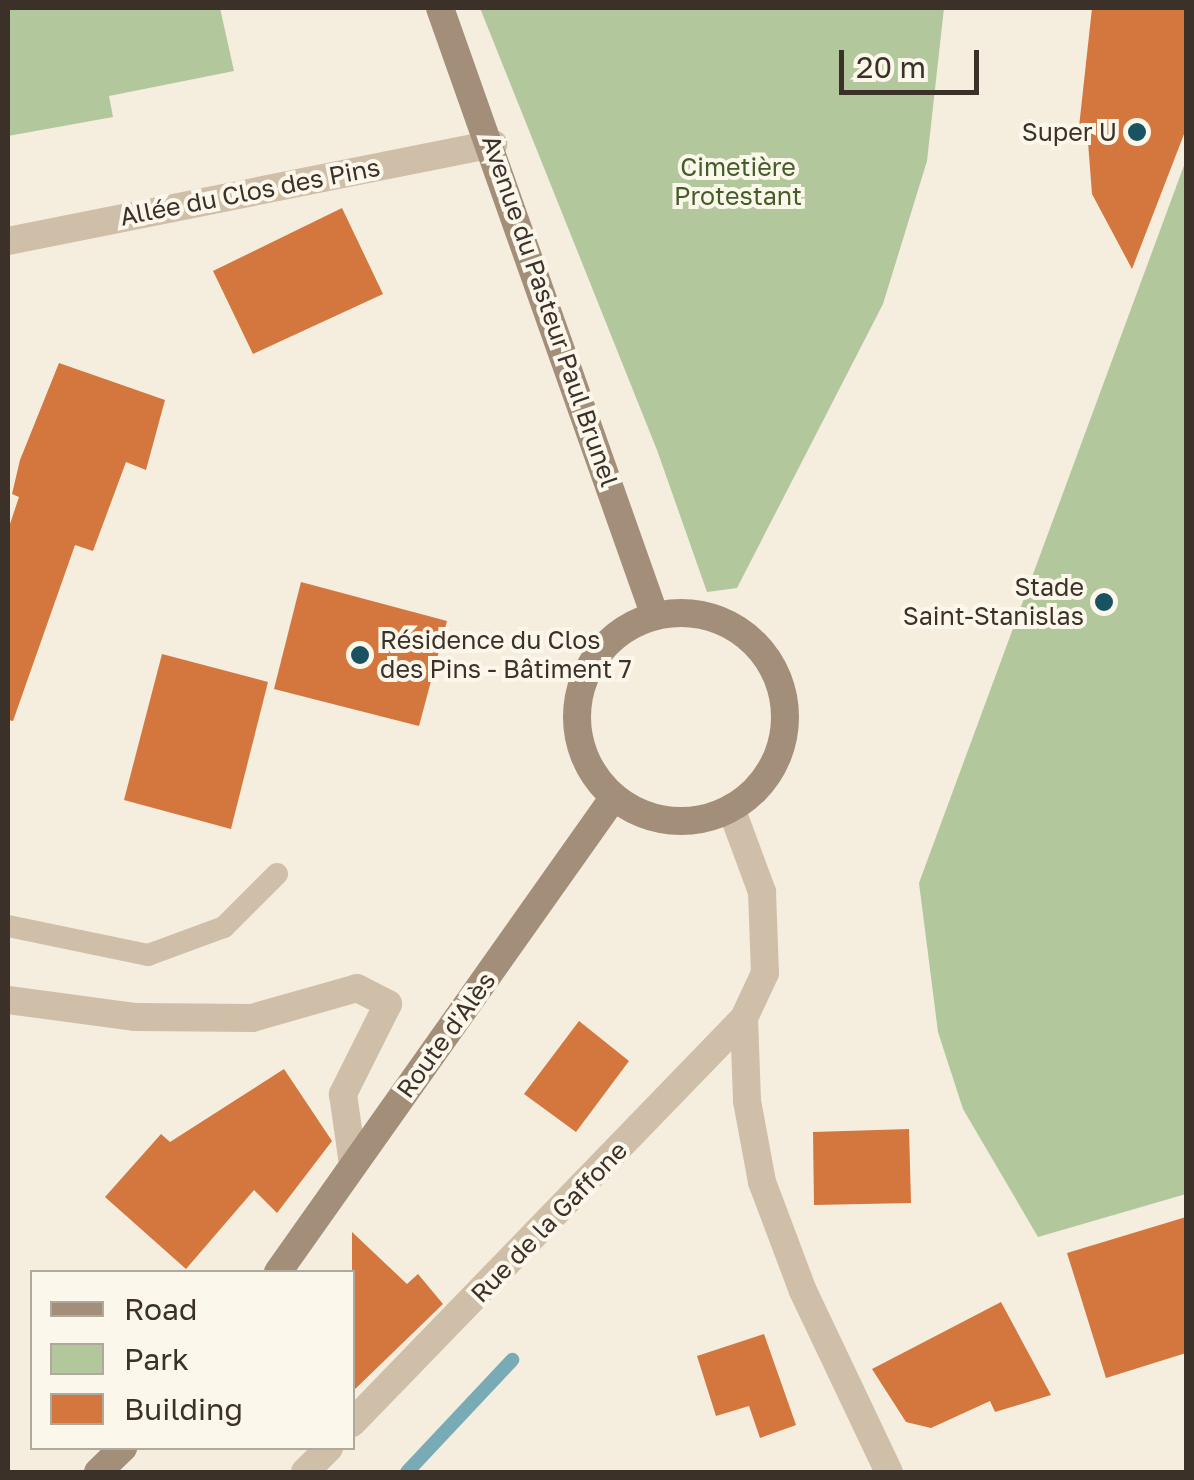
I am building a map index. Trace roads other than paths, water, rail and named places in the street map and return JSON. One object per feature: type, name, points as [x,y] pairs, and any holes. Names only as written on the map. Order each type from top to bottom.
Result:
[{"type":"main road","name":"Avenue du Pasteur Paul Brunel","points":[[440,8],[493,144],[654,616]]},
{"type":"main road","points":[[685,613],[742,632],[779,680],[782,746],[771,771],[731,808],[702,820],[671,821],[614,797],[592,772],[577,710],[600,650],[624,629],[654,616],[685,613]]},
{"type":"main road","name":"Route d'Alès","points":[[279,1270],[614,797]]},
{"type":"main road","points":[[98,1472],[121,1450]]},
{"type":"street","name":"Allée du Clos des Pins","points":[[8,240],[493,144]]},
{"type":"street","points":[[731,808],[762,892],[765,974],[744,1018],[748,1101],[762,1182],[804,1291],[889,1472]]},
{"type":"street","points":[[8,1000],[136,1018],[252,1018],[358,988],[388,1004],[343,1094],[352,1164]]},
{"type":"street","name":"Rue de la Gaffone","points":[[355,1421],[744,1018]]},
{"type":"street","points":[[304,1472],[327,1450]]},
{"type":"lane","points":[[8,926],[148,955],[224,927],[276,874]]},
{"type":"waterway","points":[[407,1472],[512,1360]]},
{"type":"place","name":"Super U","points":[[1137,132]]},
{"type":"place","name":"Stade Saint-Stanislas","points":[[1104,602]]},
{"type":"place","name":"Résidence du Clos des Pins - Bâtiment 7","points":[[360,655]]},
{"type":"park label","name":"Cimetière Protestant","points":[[738,182]]}]
